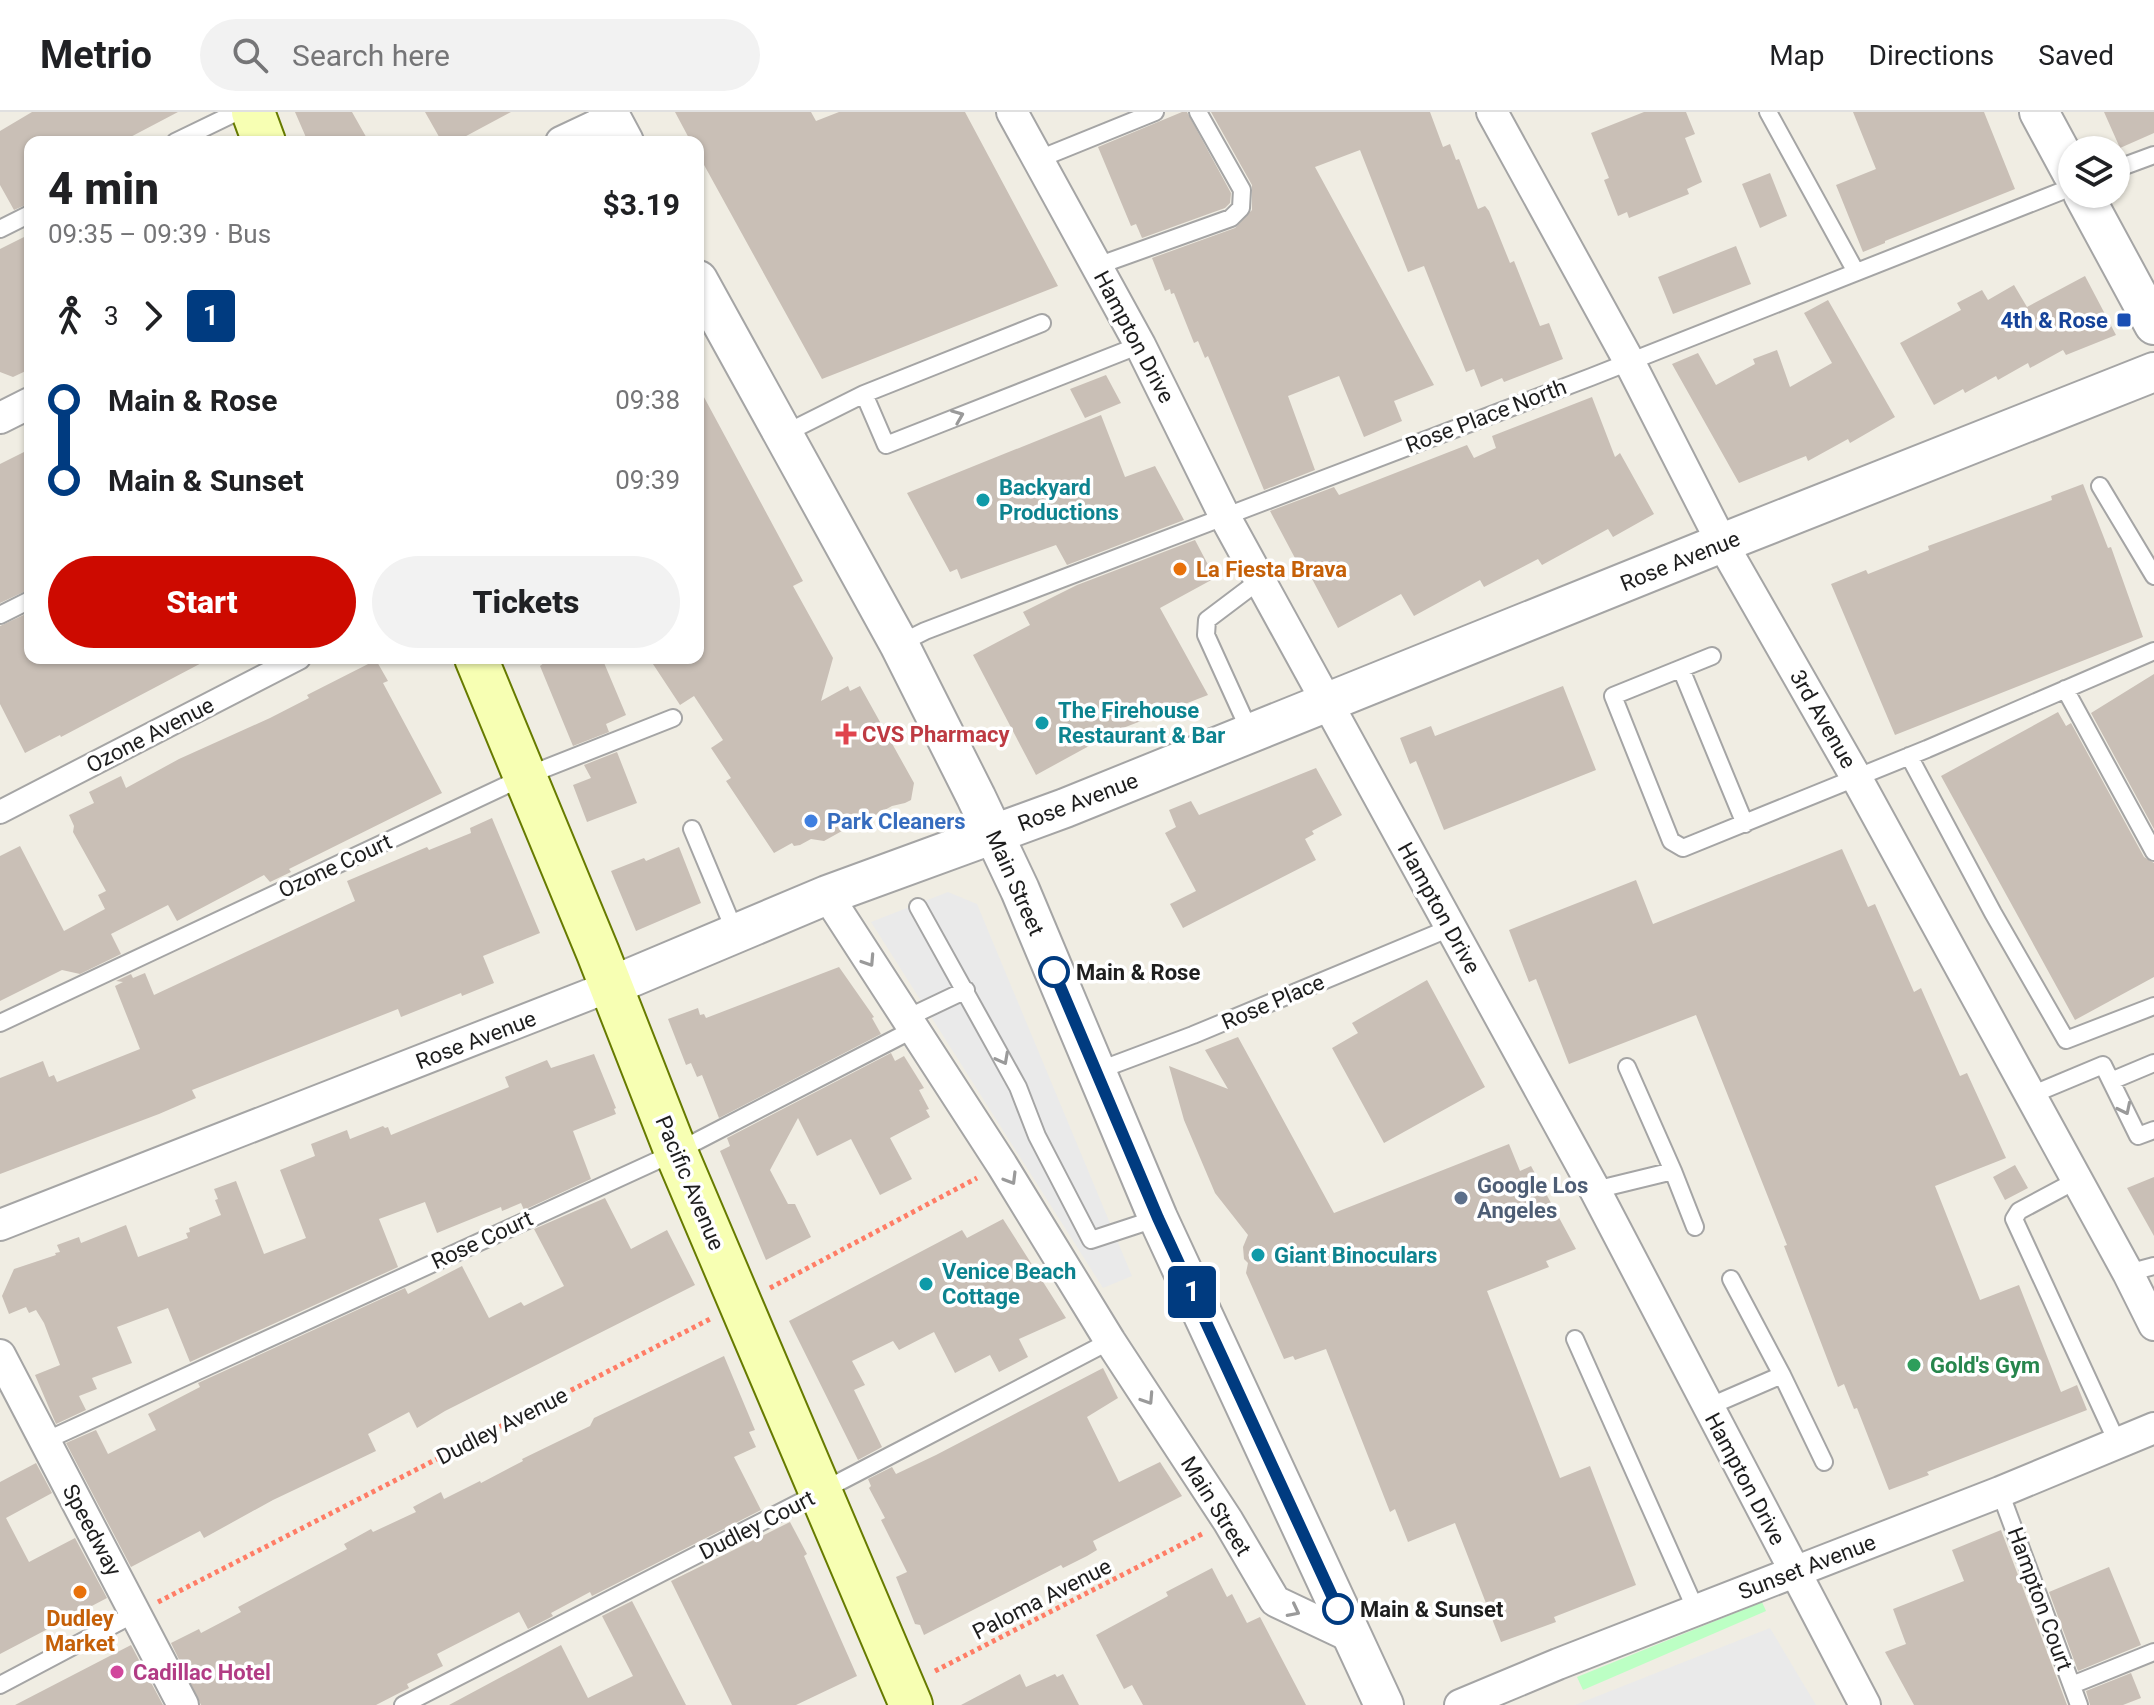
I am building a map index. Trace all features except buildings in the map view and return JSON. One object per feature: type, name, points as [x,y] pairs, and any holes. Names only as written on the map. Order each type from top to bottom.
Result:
[{"type":"main road","points":[[253,112],[262,136]]},
{"type":"main road","name":"Pacific Avenue","points":[[479,664],[676,1152],[908,1696]]},
{"type":"street","name":"Hampton Drive","points":[[1012,112],[1140,345],[1224,515],[1595,1190],[1865,1705]]},
{"type":"street","name":"3rd Avenue","points":[[1492,112],[1629,361],[1722,543],[1856,777],[2077,1180],[2141,1270],[2154,1325]]},
{"type":"street","points":[[2039,112],[2058,147]]},
{"type":"street","points":[[579,136],[615,124]]},
{"type":"street","points":[[2091,208],[2154,325]]},
{"type":"street","name":"Main Street","points":[[704,291],[899,644],[993,833],[1158,1218],[1384,1705]]},
{"type":"street","name":"Rose Avenue","points":[[0,1225],[611,986],[827,895],[1065,808],[2154,372]]},
{"type":"street","points":[[0,418],[24,406]]},
{"type":"street","name":"Ozone Avenue","points":[[0,812],[287,664]]},
{"type":"street","name":"Main Street","points":[[827,895],[1228,1521],[1275,1601],[1351,1637]]},
{"type":"street","name":"Speedway","points":[[2,1362],[183,1705]]},
{"type":"street","name":"Sunset Avenue","points":[[1460,1705],[2154,1428]]},
{"type":"lane","points":[[187,136],[237,112]]},
{"type":"lane","points":[[1039,159],[1155,112]]},
{"type":"lane","points":[[1097,266],[1231,218],[1241,208],[1242,190],[1198,112]]},
{"type":"lane","points":[[1768,112],[1856,272]]},
{"type":"lane","points":[[2130,164],[2154,155]]},
{"type":"lane","name":"Rose Place North","points":[[899,644],[925,631],[2058,193]]},
{"type":"lane","points":[[0,229],[24,217]]},
{"type":"lane","points":[[784,434],[864,394],[1042,323]]},
{"type":"lane","points":[[864,394],[886,445],[1140,345]]},
{"type":"lane","points":[[2100,486],[2154,576]]},
{"type":"lane","points":[[1251,734],[1206,635],[1207,620],[1260,580]]},
{"type":"lane","points":[[0,615],[24,603]]},
{"type":"lane","points":[[1712,656],[1613,696],[1671,841],[1683,848],[2154,651]]},
{"type":"lane","points":[[1681,669],[1745,824]]},
{"type":"lane","points":[[2065,689],[2154,852]]},
{"type":"lane","name":"Ozone Court","points":[[0,1023],[526,776],[673,718]]},
{"type":"lane","points":[[1909,756],[1993,913],[2066,1040],[2154,1006]]},
{"type":"lane","points":[[692,829],[736,934]]},
{"type":"lane","points":[[918,907],[1018,1087],[1037,1136],[1091,1240],[1158,1218]]},
{"type":"lane","name":"Rose Place","points":[[1095,1072],[1193,1035],[1450,928]]},
{"type":"lane","name":"Rose Court","points":[[45,1441],[676,1152],[966,990]]},
{"type":"lane","points":[[2111,1081],[2154,1063]]},
{"type":"lane","points":[[2031,1095],[2103,1065],[2138,1136],[2154,1130]]},
{"type":"lane","points":[[1627,1067],[1695,1227]]},
{"type":"lane","points":[[1595,1190],[1673,1171]]},
{"type":"lane","points":[[2077,1180],[2019,1211],[2014,1219],[2117,1442]]},
{"type":"lane","points":[[1731,1279],[1824,1462]]},
{"type":"lane","points":[[1575,1339],[1696,1610]]},
{"type":"lane","name":"Dudley Court","points":[[403,1705],[1110,1341]]},
{"type":"lane","points":[[1708,1407],[1782,1375]]},
{"type":"lane","name":"Hampton Court","points":[[2000,1492],[2079,1705]]},
{"type":"lane","points":[[0,1685],[136,1613]]},
{"type":"lane","points":[[2072,1685],[2154,1652]]},
{"type":"path","name":"Dudley Avenue","points":[[136,1613],[741,1303],[1002,1165]]},
{"type":"path","name":"Paloma Avenue","points":[[908,1696],[1228,1521]]},
{"type":"green space","points":[[1762,1602],[1766,1611],[1583,1690],[1577,1677]]},
{"type":"shaded area","points":[[948,892],[977,904],[1132,1276],[1103,1288],[871,922]]},
{"type":"shaded area","points":[[1770,1628],[1816,1705],[1575,1705]]},
{"type":"bus line","name":"1","points":[[1054,972],[1158,1218],[1338,1609]]},
{"type":"place","name":"4th & Rose","points":[[2124,320]]},
{"type":"place","name":"Backyard Productions","points":[[983,500]]},
{"type":"place","name":"La Fiesta Brava","points":[[1180,569]]},
{"type":"place","name":"The Firehouse Restaurant & Bar","points":[[1042,723]]},
{"type":"place","name":"CVS Pharmacy","points":[[846,734]]},
{"type":"place","name":"Park Cleaners","points":[[811,821]]},
{"type":"place","name":"Main & Rose","points":[[1054,972]]},
{"type":"place","name":"Google Los Angeles","points":[[1461,1198]]},
{"type":"place","name":"Giant Binoculars","points":[[1258,1255]]},
{"type":"place","name":"Venice Beach Cottage","points":[[926,1284]]},
{"type":"place","name":"Gold's Gym","points":[[1914,1365]]},
{"type":"place","name":"Dudley Market","points":[[80,1592]]},
{"type":"place","name":"Main & Sunset","points":[[1338,1609]]},
{"type":"place","name":"Cadillac Hotel","points":[[117,1672]]}]
